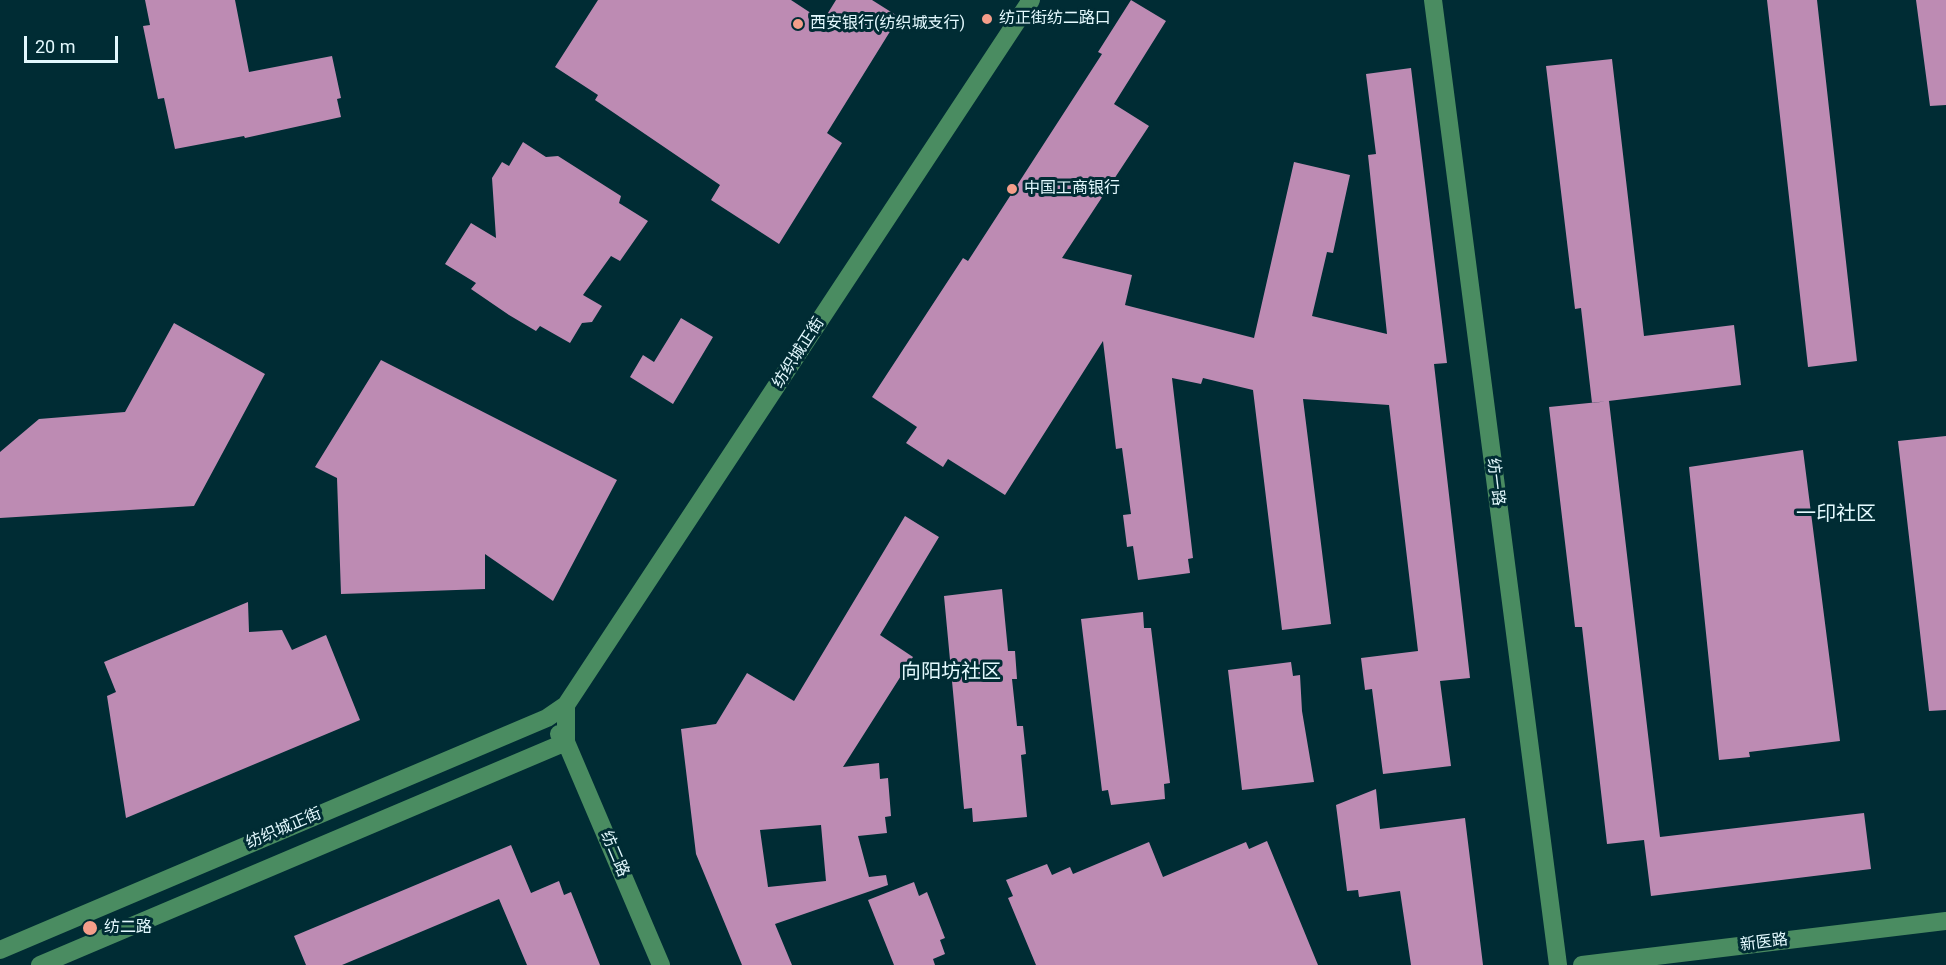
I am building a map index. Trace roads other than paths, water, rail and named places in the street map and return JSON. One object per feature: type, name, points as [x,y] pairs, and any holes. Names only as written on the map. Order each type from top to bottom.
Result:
[{"type":"street","name":"纺织城正街","points":[[0,950],[547,718],[566,705],[1030,0]]},
{"type":"street","name":"纺一路","points":[[1433,0],[1558,965]]},
{"type":"street","points":[[566,705],[566,742]]},
{"type":"street","points":[[547,718],[566,742]]},
{"type":"street","name":"纺织城正街","points":[[40,965],[566,742]]},
{"type":"street","name":"纺二路","points":[[566,742],[661,965]]},
{"type":"street","name":"新医路","points":[[1582,965],[1946,921]]},
{"type":"place","name":"纺正街纺二路口","points":[[987,19]]},
{"type":"place","name":"西安银行(纺织城支行)","points":[[798,24]]},
{"type":"place","name":"中国工商银行","points":[[1012,189]]},
{"type":"place","name":"纺二路","points":[[90,928]]},
{"type":"district","name":"一印社区","points":[[1836,515]]},
{"type":"district","name":"向阳坊社区","points":[[951,673]]}]
